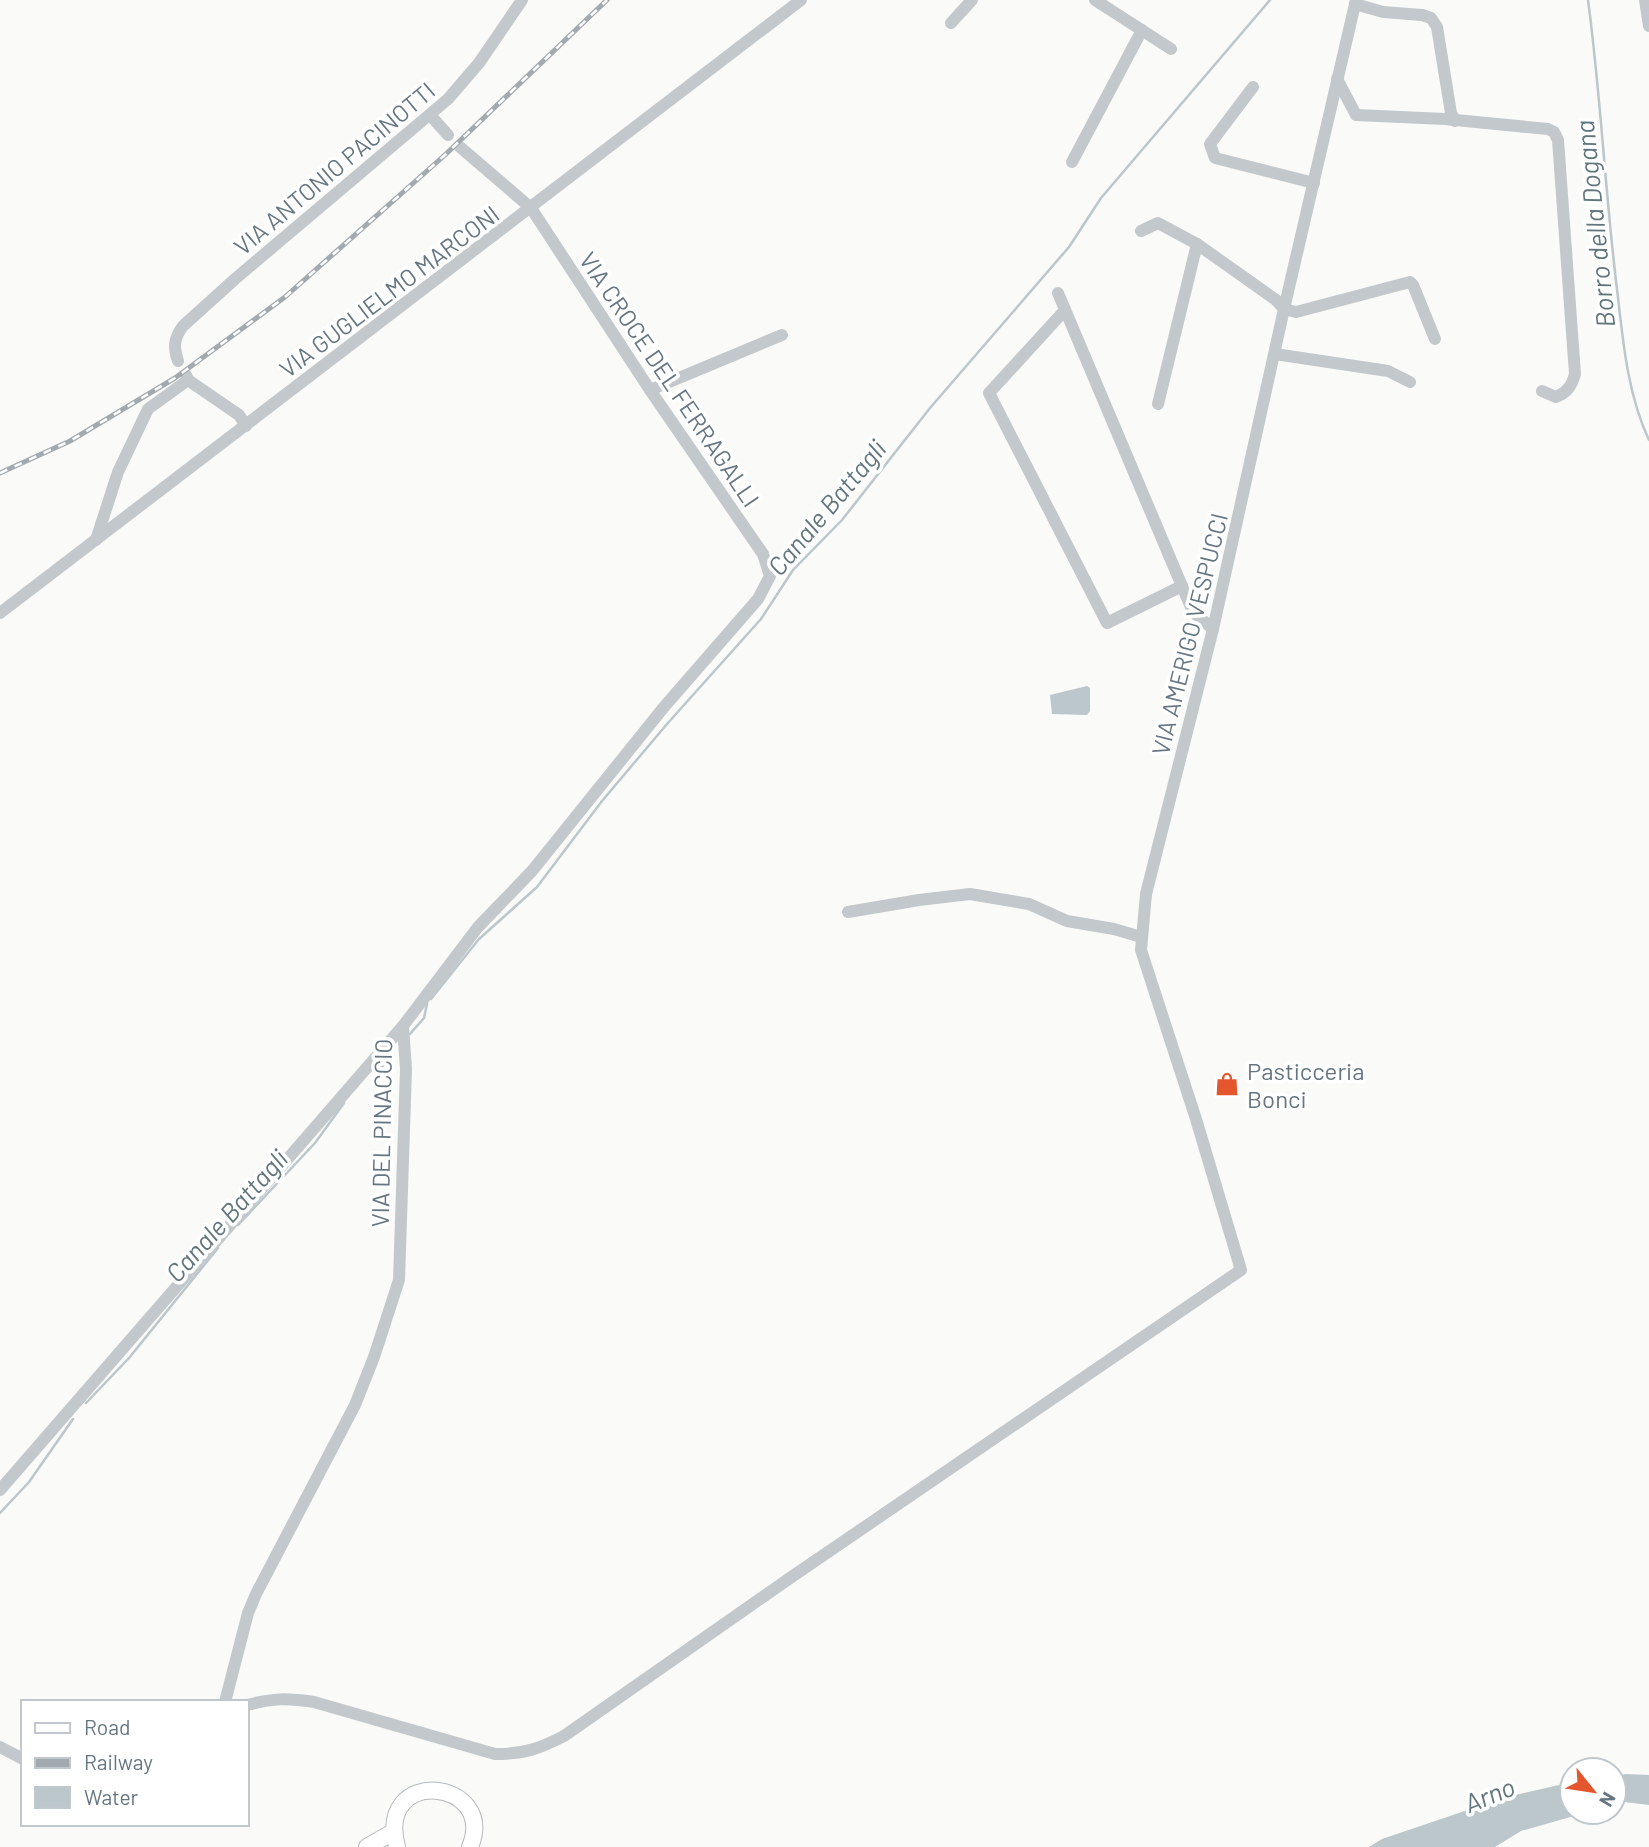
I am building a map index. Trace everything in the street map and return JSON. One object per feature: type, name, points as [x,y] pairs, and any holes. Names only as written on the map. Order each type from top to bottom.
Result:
[{"type":"main road","points":[[367,1847],[395,1839],[395,1818],[401,1805],[424,1790],[437,1789],[462,1800],[470,1812],[474,1825],[470,1847]]},
{"type":"street","name":"VIA ANTONIO PACINOTTI","points":[[178,361],[173,349],[177,334],[183,326],[449,99],[479,63],[522,0]]},
{"type":"street","name":"VIA GUGLIELMO MARCONI","points":[[0,613],[531,208],[783,5],[801,0]]},
{"type":"street","points":[[951,23],[972,0]]},
{"type":"street","points":[[1095,0],[1171,49]]},
{"type":"street","points":[[1645,0],[1649,26]]},
{"type":"street","points":[[1356,2],[1383,12],[1431,18],[1437,27],[1451,113],[1455,121]]},
{"type":"street","name":"VIA AMERIGO VESPUCCI","points":[[248,1705],[285,1698],[314,1702],[495,1754],[537,1750],[564,1736],[1241,1270],[1141,950],[1141,937],[1146,894],[1213,629],[1356,2]]},
{"type":"street","points":[[1072,162],[1142,30]]},
{"type":"street","points":[[1337,79],[1356,115],[1455,121],[1548,129],[1554,132],[1558,140],[1575,374],[1572,385],[1564,394],[1556,397],[1542,391]]},
{"type":"street","points":[[1253,87],[1210,144],[1215,158],[1314,183]]},
{"type":"street","points":[[430,115],[448,135]]},
{"type":"street","name":"VIA CROCE DEL FERRAGALLI","points":[[460,147],[531,208],[650,390],[763,554],[771,576]]},
{"type":"street","points":[[1141,231],[1158,223],[1197,244],[1276,300],[1284,309],[1296,312],[1410,282],[1435,339]]},
{"type":"street","points":[[1158,404],[1197,244]]},
{"type":"street","points":[[1058,293],[1193,612],[1213,629]]},
{"type":"street","points":[[1065,310],[989,393],[1107,623],[1182,586]]},
{"type":"street","points":[[650,390],[782,335]]},
{"type":"street","points":[[1275,354],[1388,371],[1410,382]]},
{"type":"street","points":[[96,540],[118,472],[148,409],[187,378],[239,415],[246,426]]},
{"type":"street","name":"VIA DEL PINACCIO","points":[[226,1700],[248,1613],[355,1405],[399,1280],[406,1069],[403,1026],[478,927],[532,871],[664,707],[758,600],[771,576]]},
{"type":"street","points":[[848,912],[970,894],[1029,904],[1067,921],[1114,929],[1141,937]]},
{"type":"street","points":[[0,1490],[403,1026]]},
{"type":"street","points":[[0,1747],[21,1758]]},
{"type":"water","points":[[1087,686],[1090,688],[1090,711],[1087,715],[1052,714],[1050,695]]},
{"type":"water","points":[[1628,1774],[1649,1775],[1649,1805],[1628,1802]]},
{"type":"water","points":[[1558,1785],[1558,1821],[1521,1831],[1495,1847],[1369,1847],[1382,1839],[1506,1797]]},
{"type":"waterway","name":"Canale Battagli","points":[[431,999],[479,939],[537,887],[602,801],[761,619],[793,570],[842,520],[930,408],[1069,247],[1101,198],[1270,0]]},
{"type":"waterway","name":"Borro della Dogana","points":[[1588,0],[1624,347],[1636,404],[1649,440]]},
{"type":"waterway","name":"Canale Battagli","points":[[410,1034],[424,1018],[427,1004]]},
{"type":"waterway","name":"Canale Battagli","points":[[372,1069],[383,1066],[393,1055]]},
{"type":"waterway","name":"Canale Battagli","points":[[238,1225],[315,1143],[344,1103]]},
{"type":"waterway","name":"Canale Battagli","points":[[86,1403],[129,1358],[218,1248]]},
{"type":"waterway","name":"Canale Battagli","points":[[0,1513],[29,1482],[73,1419]]},
{"type":"railway","points":[[0,473],[70,441],[175,378],[285,297],[446,154],[607,0]]},
{"type":"place","name":"Pasticceria Bonci","points":[[1227,1084]]},
{"type":"water label","name":"Arno","points":[[1489,1794]]}]
